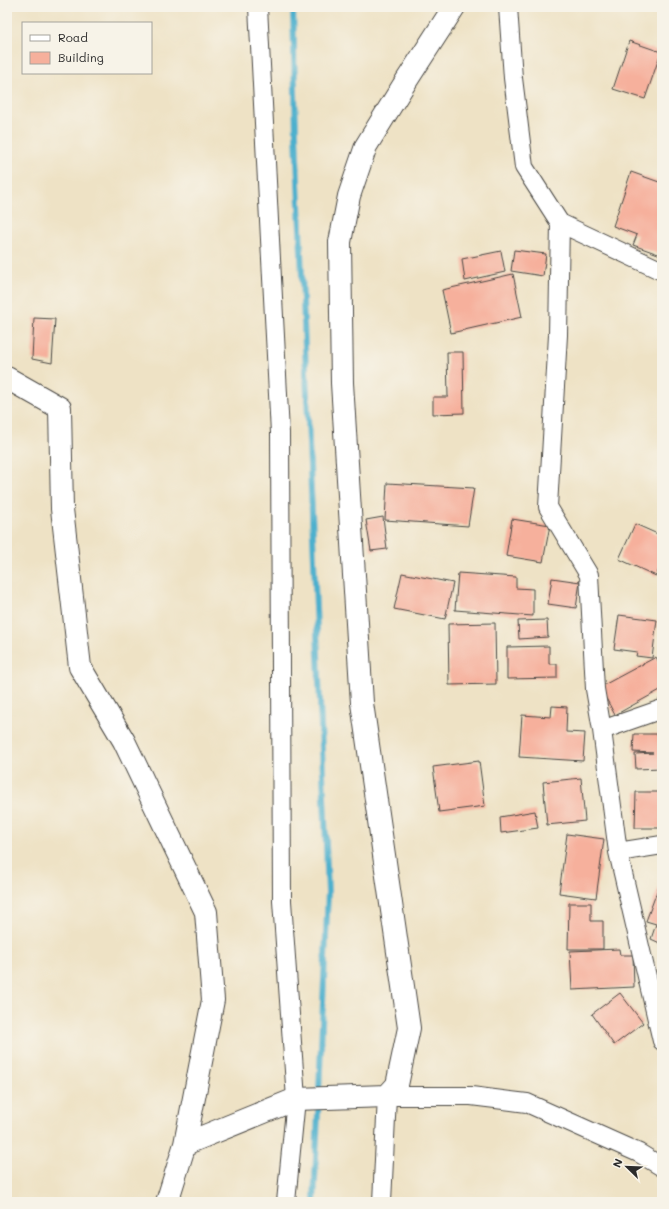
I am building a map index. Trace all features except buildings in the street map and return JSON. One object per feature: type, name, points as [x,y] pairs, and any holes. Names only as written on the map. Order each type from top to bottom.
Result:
[{"type":"street","points":[[258,7],[280,433],[282,901],[301,1099],[286,1202]]},
{"type":"street","points":[[382,1202],[387,1096],[397,1085],[409,1028],[362,703],[342,383],[340,242],[349,196],[366,146],[402,86],[454,7]]},
{"type":"street","points":[[508,7],[513,78],[524,167],[560,223],[662,271]]},
{"type":"street","points":[[560,223],[558,335],[548,507],[589,575],[595,689],[602,730],[618,852],[662,1041]]},
{"type":"street","points":[[7,378],[60,408],[62,509],[80,667],[124,741],[206,912],[213,1000],[185,1144],[167,1202]]},
{"type":"street","points":[[602,730],[662,709]]},
{"type":"street","points":[[618,852],[662,845]]},
{"type":"street","points":[[185,1144],[301,1099],[387,1096],[470,1096],[527,1103],[638,1153],[662,1167]]},
{"type":"waterway","points":[[293,7],[296,134],[328,892],[314,1202]]}]
